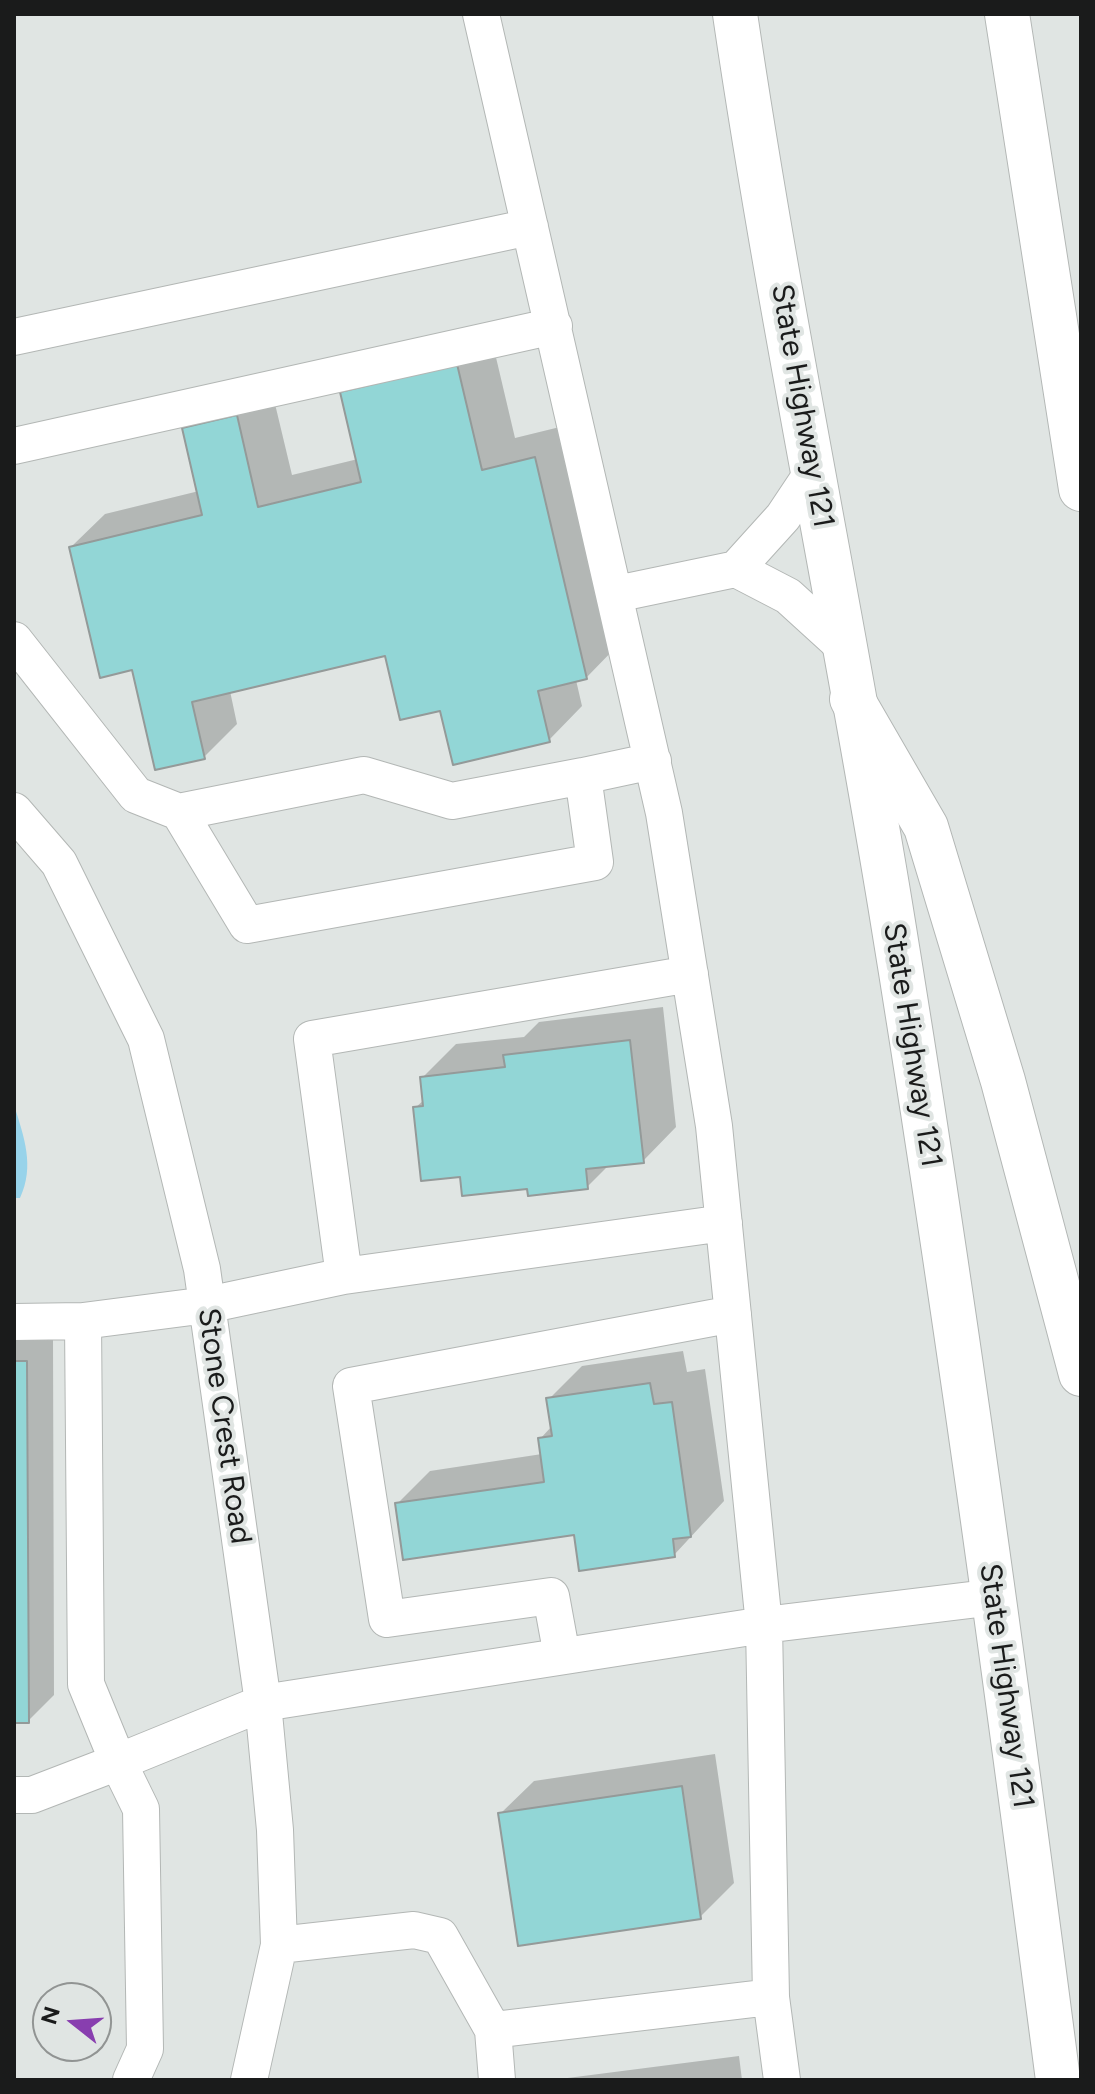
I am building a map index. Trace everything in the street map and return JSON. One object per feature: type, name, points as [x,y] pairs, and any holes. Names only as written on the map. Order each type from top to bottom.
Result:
[{"type":"main road","name":"State Highway 121","points":[[735,14],[930,1156],[995,1597],[1058,2080]]},
{"type":"main road","points":[[1007,14],[1081,489]]},
{"type":"main road","points":[[852,699],[926,827],[1003,1081],[1081,1374]]},
{"type":"street","points":[[481,14],[653,761],[714,1126],[764,1625],[771,1997],[782,2080]]},
{"type":"street","points":[[14,337],[530,227]]},
{"type":"street","points":[[14,446],[554,326]]},
{"type":"street","points":[[616,594],[736,569],[783,517],[813,472]]},
{"type":"street","points":[[736,569],[788,596],[844,647]]},
{"type":"street","points":[[14,640],[136,795],[179,812],[364,775],[452,801],[653,761]]},
{"type":"street","points":[[179,812],[247,925],[595,862],[583,776]]},
{"type":"street","name":"Stone Crest Road","points":[[14,811],[59,863],[146,1039],[202,1269],[263,1703],[275,1830],[279,1945],[249,2080]]},
{"type":"street","points":[[344,1276],[312,1039],[690,974]]},
{"type":"street","points":[[14,1322],[83,1321],[207,1305],[344,1276],[724,1223]]},
{"type":"street","points":[[562,1656],[551,1596],[387,1619],[351,1386],[733,1314]]},
{"type":"street","points":[[83,1321],[86,1684],[141,1809],[145,2049],[131,2080]]},
{"type":"street","points":[[14,1795],[32,1795],[263,1703],[764,1625],[995,1597]]},
{"type":"street","points":[[279,1945],[414,1930],[440,1936],[493,2030],[497,2080]]},
{"type":"street","points":[[493,2030],[771,1997]]},
{"type":"water","points":[[14,1105],[27,1163],[20,1198],[14,1198]]},
{"type":"building","points":[[457,364],[482,470],[535,457],[587,679],[538,691],[550,742],[453,765],[440,711],[400,720],[385,656],[192,702],[205,759],[155,770],[132,670],[100,678],[69,547],[202,515],[182,428],[237,415],[258,507],[361,482],[340,392]]},
{"type":"building","points":[[630,1040],[644,1163],[586,1169],[588,1189],[528,1196],[527,1189],[462,1196],[460,1177],[421,1181],[413,1107],[423,1106],[420,1077],[505,1067],[503,1055]]},
{"type":"building","points":[[14,1361],[27,1361],[29,1723],[14,1723]]},
{"type":"building","points":[[650,1383],[654,1404],[672,1402],[691,1537],[673,1539],[675,1557],[579,1571],[574,1535],[403,1560],[395,1503],[544,1482],[538,1438],[552,1436],[546,1398]]},
{"type":"building","points":[[682,1786],[701,1919],[518,1946],[498,1813]]}]
